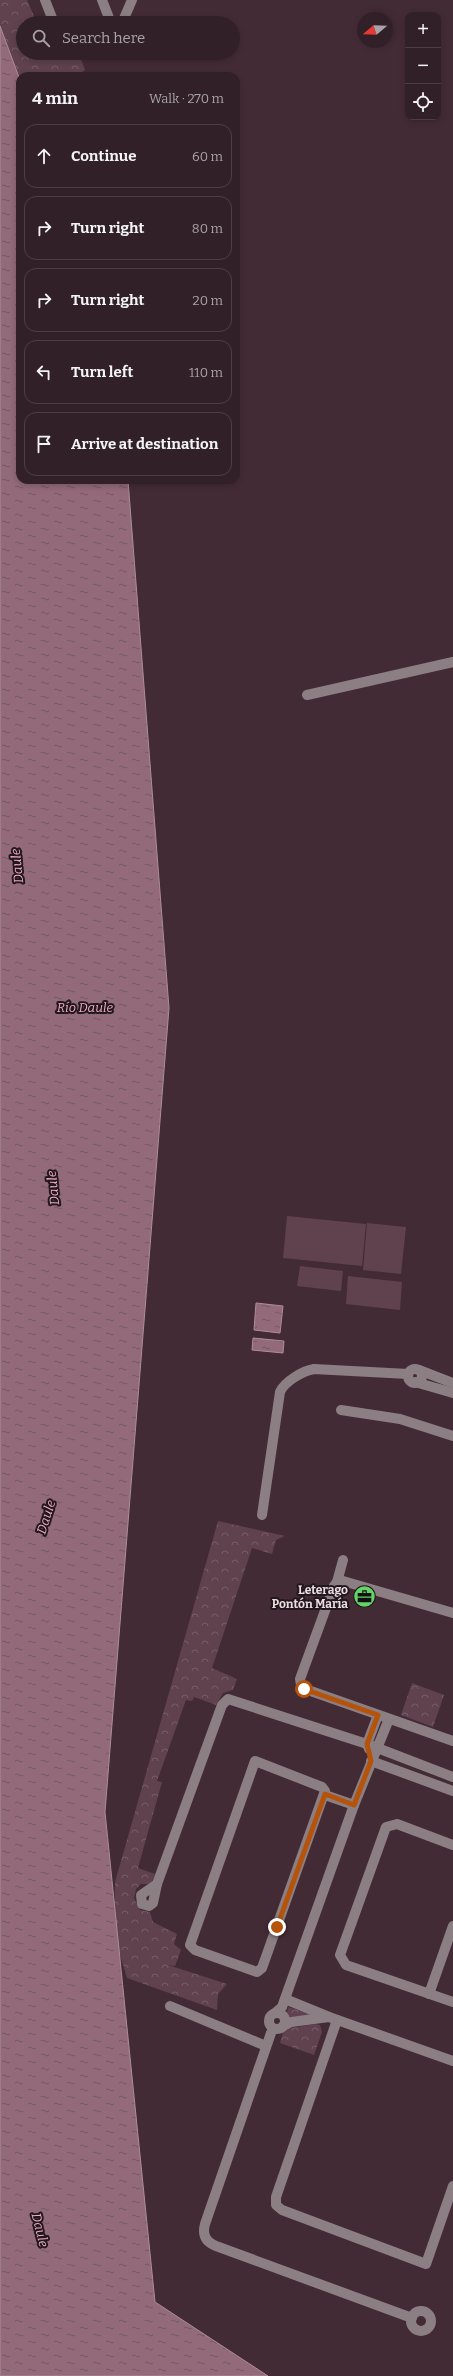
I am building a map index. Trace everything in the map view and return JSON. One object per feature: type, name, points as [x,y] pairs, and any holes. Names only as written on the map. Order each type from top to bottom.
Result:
[{"type":"street","points":[[45,0],[51,16]]},
{"type":"street","points":[[102,0],[108,16]]},
{"type":"street","points":[[125,16],[132,0]]},
{"type":"street","points":[[307,695],[453,662]]},
{"type":"street","points":[[262,1515],[280,1392],[284,1386],[304,1372],[314,1369],[421,1378],[419,1370],[453,1383]]},
{"type":"street","points":[[412,1378],[453,1393]]},
{"type":"street","points":[[341,1410],[400,1419],[453,1436]]},
{"type":"street","points":[[343,1560],[337,1582],[334,1586],[303,1672],[300,1685],[304,1689],[453,1742]]},
{"type":"street","points":[[337,1582],[343,1581],[453,1613]]},
{"type":"street","points":[[157,1884],[225,1700],[238,1701],[372,1746],[453,1776]]},
{"type":"street","points":[[378,1715],[372,1746],[371,1761],[278,2019],[266,2046],[205,2224],[204,2234],[206,2240],[216,2246],[412,2318]]},
{"type":"street","points":[[372,1746],[389,1719]]},
{"type":"street","points":[[325,1794],[261,1970],[254,1972],[192,1949],[191,1942],[255,1761],[322,1787],[325,1794],[354,1805]]},
{"type":"street","points":[[371,1761],[453,1791]]},
{"type":"street","points":[[453,1845],[397,1824],[386,1827],[340,1952],[341,1959],[346,1965],[453,2002]]},
{"type":"street","points":[[429,1994],[453,1926]]},
{"type":"street","points":[[170,2006],[266,2046]]},
{"type":"street","points":[[278,2019],[291,2022],[333,2019]]},
{"type":"street","points":[[278,2019],[333,2019],[453,2061]]},
{"type":"street","points":[[333,2019],[276,2197],[276,2205],[282,2210],[426,2264],[453,2186]]},
{"type":"green space","points":[[0,0],[27,0],[34,16],[16,16],[16,60],[81,60],[85,70],[82,72],[17,72],[0,26]]},
{"type":"green space","points":[[287,1216],[366,1224],[362,1266],[283,1258]]},
{"type":"green space","points":[[367,1223],[406,1227],[401,1274],[363,1270]]},
{"type":"green space","points":[[300,1266],[343,1271],[341,1291],[297,1286]]},
{"type":"green space","points":[[348,1276],[402,1282],[400,1310],[346,1304]]},
{"type":"green space","points":[[218,1521],[285,1536],[276,1540],[272,1554],[252,1548],[212,1668],[237,1679],[233,1690],[223,1693],[216,1705],[194,1697],[192,1701],[186,1700],[157,1781],[162,1782],[138,1868],[155,1874],[151,1884],[141,1884],[136,1889],[134,1898],[140,1910],[150,1912],[153,1922],[177,1934],[174,1944],[181,1950],[175,1966],[168,1965],[227,1984],[218,1994],[217,2010],[127,1978],[114,1935],[115,1882]]},
{"type":"green space","points":[[412,1683],[444,1695],[433,1727],[401,1715]]},
{"type":"green space","points":[[288,2007],[314,2015],[289,2017],[287,2013]]},
{"type":"green space","points":[[316,2024],[320,2025],[322,2032],[314,2055],[280,2043],[283,2032],[289,2028]]},
{"type":"water","name":"Río Daule","points":[[0,26],[17,72],[16,484],[128,484],[169,1008],[105,1812],[155,2302],[268,2376],[0,2376]]},
{"type":"water","points":[[256,1303],[283,1306],[280,1333],[254,1330]]},
{"type":"water","points":[[253,1338],[284,1341],[283,1353],[252,1350]]},
{"type":"place","name":"Leterago Pontón María","points":[[364,1597]]},
{"type":"route","points":[[277,1927],[325,1794],[354,1805],[371,1761],[367,1744],[378,1715],[304,1689]]},
{"type":"water label","name":"Daule","points":[[17,866]]},
{"type":"water label","name":"Daule","points":[[53,1188]]},
{"type":"water label","name":"Daule","points":[[46,1517]]},
{"type":"water label","name":"Daule","points":[[40,2230]]}]
